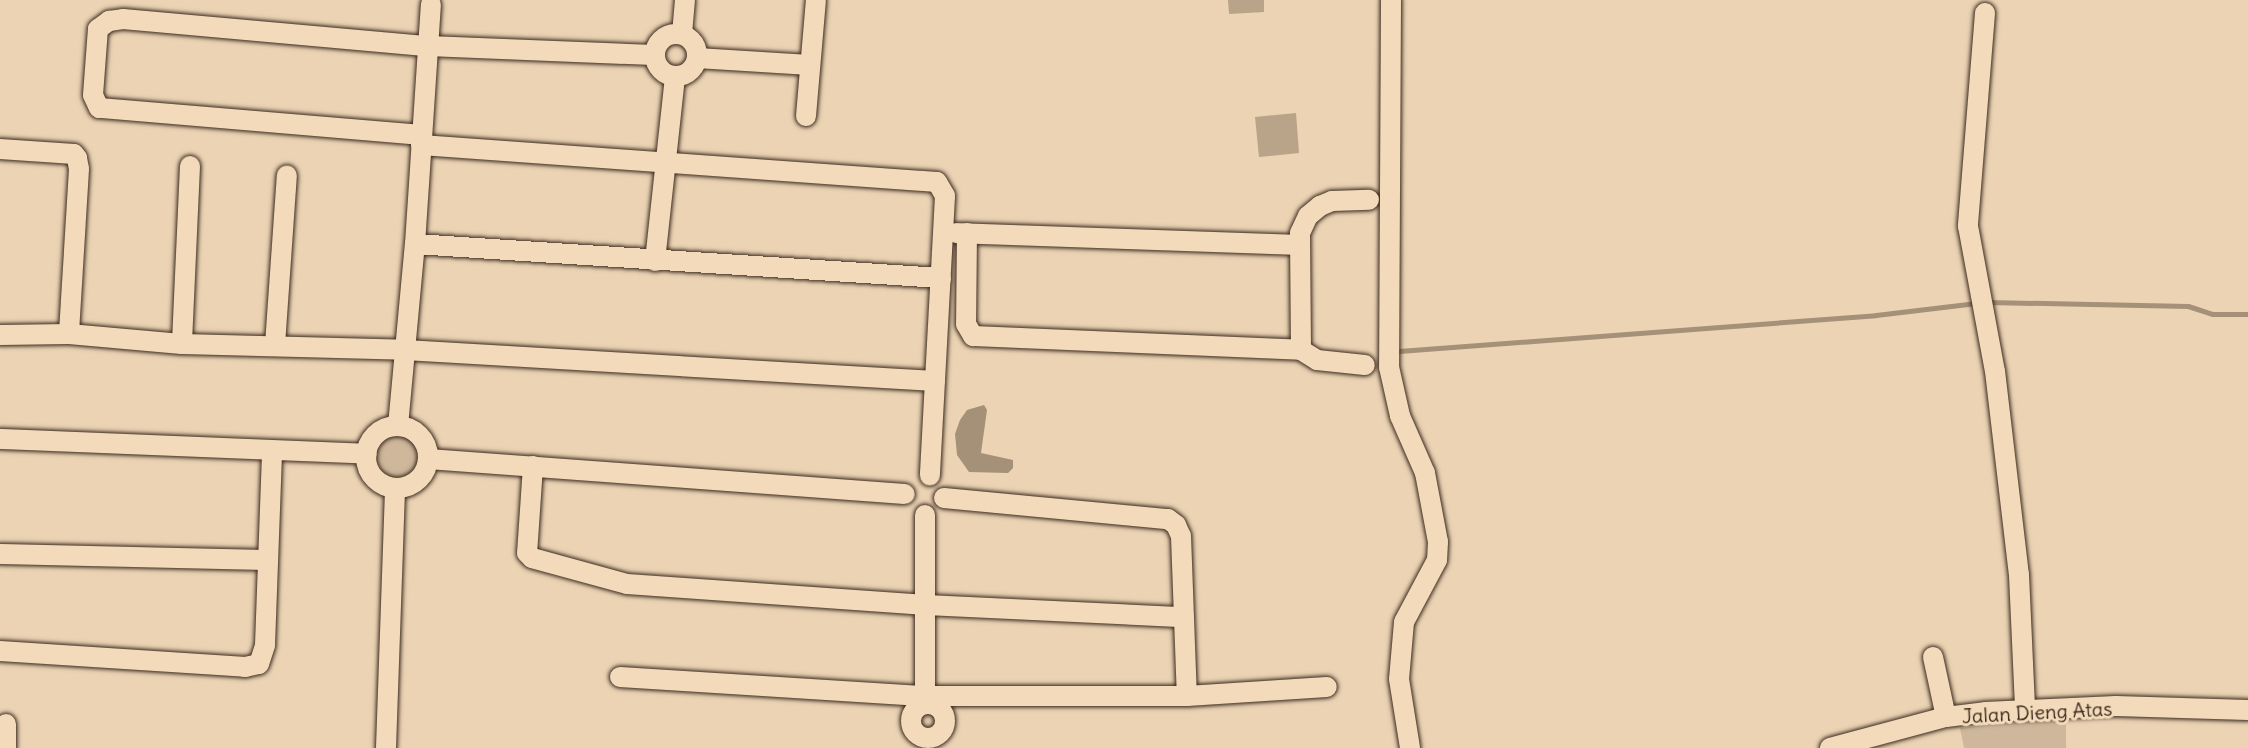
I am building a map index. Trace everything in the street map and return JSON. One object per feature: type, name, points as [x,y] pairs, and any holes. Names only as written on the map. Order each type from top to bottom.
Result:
[{"type":"street","points":[[682,34],[685,0]]},
{"type":"street","points":[[806,116],[816,0]]},
{"type":"street","points":[[1391,0],[1389,367],[1400,416],[1425,473],[1438,542],[1437,560],[1404,622],[1399,679],[1410,748]]},
{"type":"street","points":[[398,426],[415,244],[431,5]]},
{"type":"street","points":[[1985,13],[1968,203],[1980,305],[1995,371],[2019,575],[2025,709]]},
{"type":"street","points":[[654,55],[428,46],[109,21],[98,29],[93,95],[96,105],[105,109],[666,164],[937,182],[945,196],[930,476]]},
{"type":"street","points":[[682,34],[692,41],[697,58],[691,69],[675,76],[658,67],[654,55],[663,37],[682,34]]},
{"type":"street","points":[[697,58],[810,65]]},
{"type":"street","points":[[655,261],[675,76]]},
{"type":"street","points":[[0,149],[74,154],[77,158],[79,169],[69,334]]},
{"type":"street","points":[[182,344],[190,166]]},
{"type":"street","points":[[275,345],[287,175]]},
{"type":"street","points":[[1301,350],[1298,245],[1308,216],[1332,201],[1369,200]]},
{"type":"street","points":[[944,232],[1298,245]]},
{"type":"street","points":[[967,233],[966,324],[973,336],[1301,350],[1317,360],[1365,365]]},
{"type":"street","points":[[415,244],[941,278]]},
{"type":"street","points":[[0,335],[69,334],[182,344],[405,350],[935,381]]},
{"type":"street","points":[[398,426],[418,434],[426,445],[428,459],[417,480],[395,488],[374,477],[367,454],[377,434],[398,426]]},
{"type":"street","points":[[0,439],[367,454]]},
{"type":"street","points":[[0,651],[254,667],[264,657],[272,452]]},
{"type":"street","points":[[428,459],[905,494]]},
{"type":"street","points":[[533,466],[526,547],[532,558],[627,584],[926,605],[1184,617]]},
{"type":"street","points":[[930,476],[940,482],[944,498],[936,512],[925,515],[908,506],[905,494],[916,477],[930,476]]},
{"type":"street","points":[[386,748],[395,488]]},
{"type":"street","points":[[944,498],[1168,519],[1181,536],[1187,696]]},
{"type":"street","points":[[925,515],[925,700]]},
{"type":"street","points":[[0,554],[267,560]]},
{"type":"street","points":[[1933,657],[1946,717]]},
{"type":"street","points":[[620,677],[925,700],[1187,696],[1327,687]]},
{"type":"street","name":"Jalan Dieng Atas","points":[[1830,748],[1946,717],[2025,709],[2116,706],[2248,710]]},
{"type":"street","points":[[6,724],[6,748]]},
{"type":"shaded area","points":[[984,405],[987,410],[981,453],[1013,460],[1013,468],[1008,473],[969,472],[957,455],[955,434],[960,420],[967,410]]},
{"type":"shaded area","points":[[398,436],[413,442],[419,457],[413,472],[398,478],[383,472],[377,457],[383,442]]},
{"type":"shaded area","points":[[2066,717],[2066,748],[1964,748],[1960,728]]},
{"type":"building","points":[[1228,0],[1264,0],[1264,12],[1229,14]]},
{"type":"building","points":[[1296,113],[1299,153],[1259,157],[1255,117]]},
{"type":"waterway","points":[[1986,302],[2188,306],[2213,314],[2248,314]]},
{"type":"waterway","points":[[1399,351],[1876,315],[1976,303]]}]
